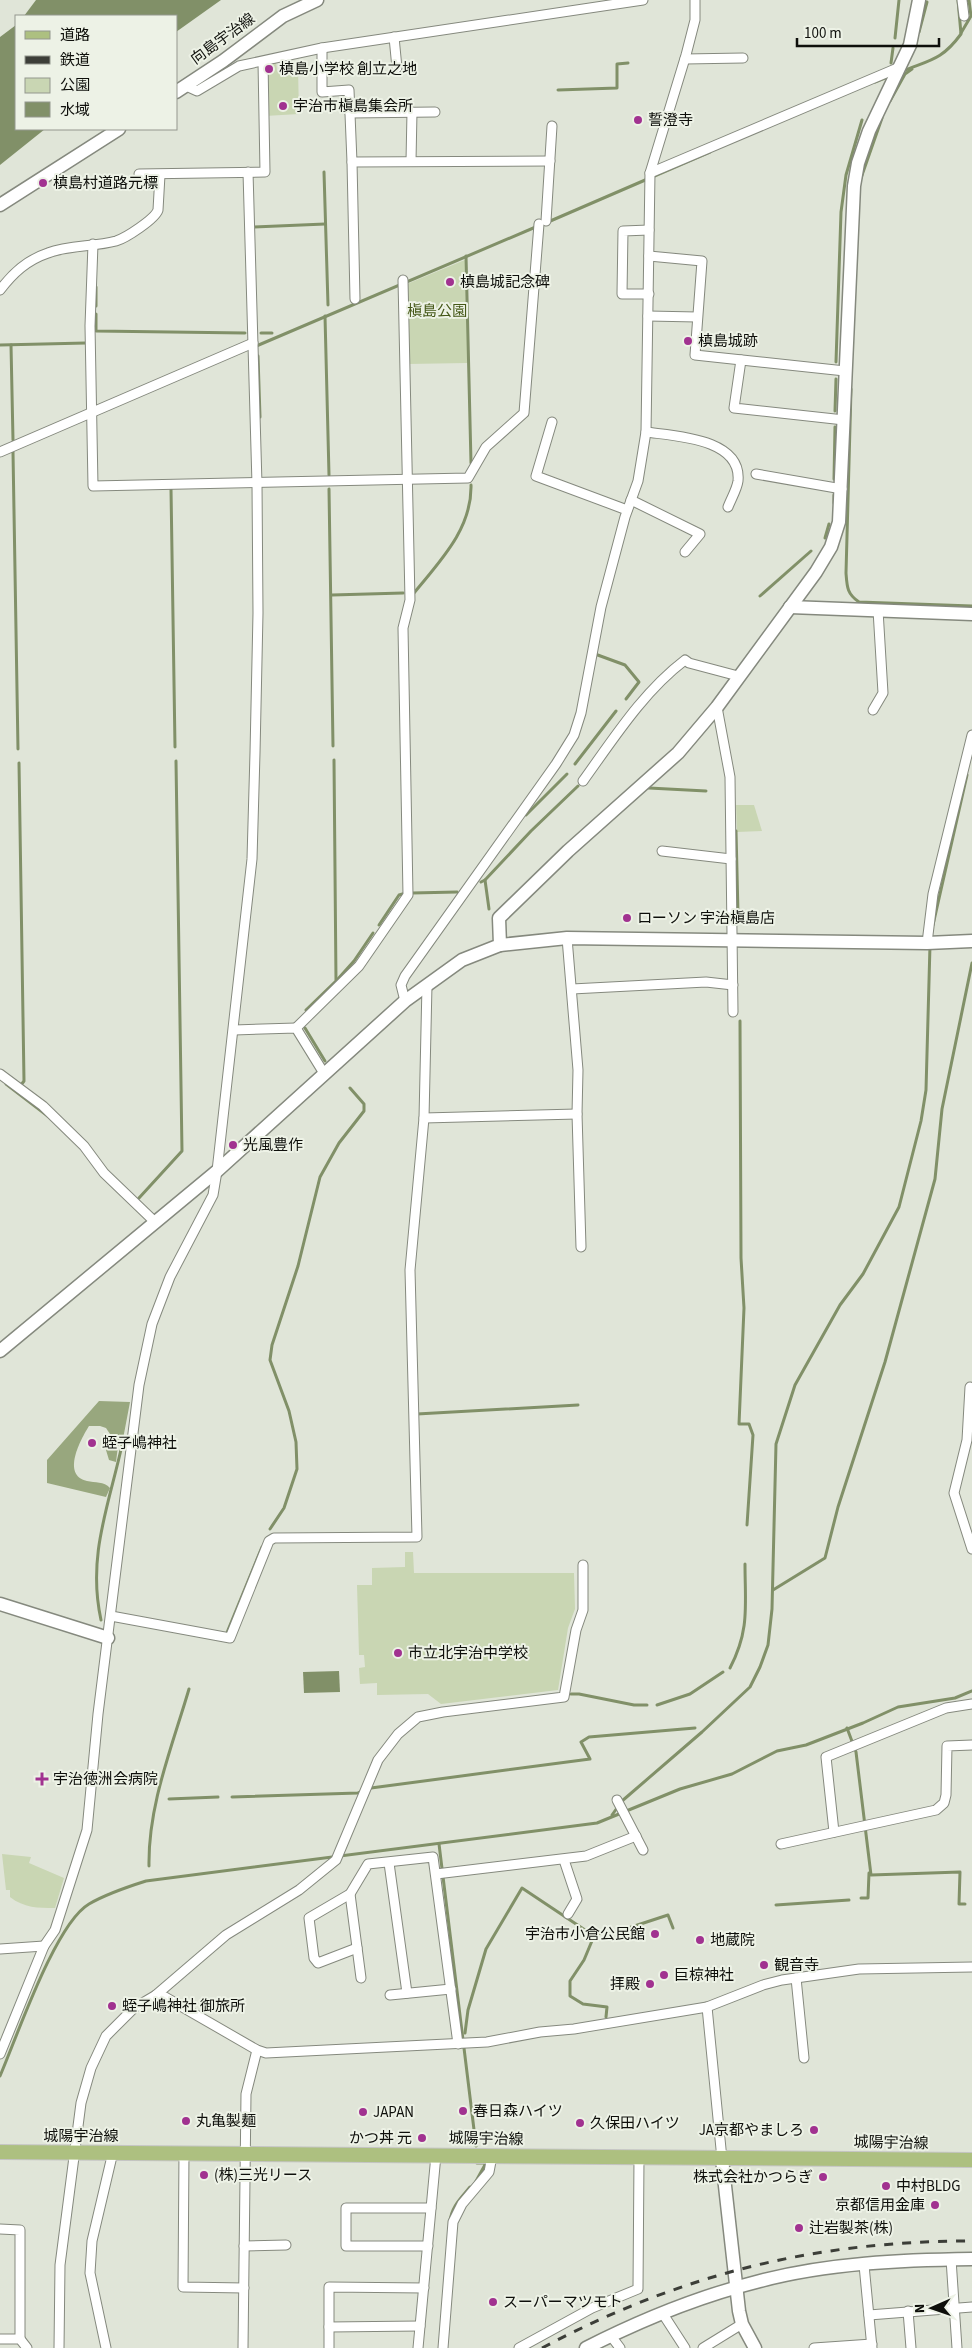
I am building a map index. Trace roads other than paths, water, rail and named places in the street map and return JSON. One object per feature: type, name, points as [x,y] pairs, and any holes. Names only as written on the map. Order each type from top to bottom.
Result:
[{"type":"main road","name":"城陽宇治線","points":[[0,2152],[184,2152],[722,2159],[972,2160]]},
{"type":"street","name":"向島宇治線","points":[[181,89],[223,61],[283,16],[317,0]]},
{"type":"street","points":[[181,89],[197,91],[239,66],[322,48],[643,0]]},
{"type":"street","points":[[405,1001],[401,985],[405,976],[574,735],[581,713],[600,607],[627,510],[638,481],[646,432],[650,173],[695,20],[696,0]]},
{"type":"street","points":[[500,945],[499,918],[568,851],[678,753],[717,707],[831,547],[839,522],[842,489],[845,372],[854,186],[858,163],[869,131],[910,45],[920,0]]},
{"type":"street","points":[[962,0],[964,16]]},
{"type":"street","points":[[394,37],[397,68]]},
{"type":"street","points":[[322,48],[322,92],[349,90],[355,299]]},
{"type":"street","points":[[684,59],[743,58]]},
{"type":"street","points":[[139,174],[265,172],[263,62]]},
{"type":"street","points":[[650,173],[901,67]]},
{"type":"street","points":[[350,112],[435,112]]},
{"type":"street","points":[[411,161],[412,112]]},
{"type":"street","points":[[93,244],[90,326],[94,486],[468,478],[486,447],[524,413],[552,126]]},
{"type":"street","points":[[0,205],[117,130]]},
{"type":"street","points":[[352,162],[550,161]]},
{"type":"street","points":[[0,2054],[44,1946],[55,1930],[87,1830],[139,1385],[152,1324],[170,1278],[213,1195],[217,1171],[252,859],[258,623],[257,484],[248,172]]},
{"type":"street","points":[[0,290],[13,273],[31,260],[49,252],[117,241],[157,215],[160,175]]},
{"type":"street","points":[[649,230],[623,231],[622,294],[649,294]]},
{"type":"street","points":[[649,256],[702,261],[694,355],[845,372]]},
{"type":"street","points":[[234,1030],[296,1028],[360,966],[408,895],[403,628],[410,600],[403,280]]},
{"type":"street","points":[[648,316],[698,317]]},
{"type":"street","points":[[0,452],[253,343]]},
{"type":"street","points":[[741,360],[734,408],[844,420]]},
{"type":"street","points":[[552,422],[536,476],[627,510]]},
{"type":"street","points":[[646,432],[710,442],[725,453],[735,464],[738,481],[728,507]]},
{"type":"street","points":[[756,474],[842,489]]},
{"type":"street","points":[[631,500],[700,534],[685,552]]},
{"type":"street","points":[[790,607],[972,615]]},
{"type":"street","points":[[873,710],[883,693],[878,610]]},
{"type":"street","points":[[583,781],[639,703],[659,681],[685,660],[689,663],[738,676]]},
{"type":"street","points":[[717,707],[730,777],[733,1012]]},
{"type":"street","points":[[927,942],[933,894],[972,734]]},
{"type":"street","points":[[662,850],[732,860]]},
{"type":"street","points":[[567,938],[578,1070],[577,1114],[582,1247]]},
{"type":"street","points":[[0,1351],[217,1171],[405,1001],[462,960],[500,945],[567,938],[972,941]]},
{"type":"street","points":[[572,989],[706,982],[733,985]]},
{"type":"street","points":[[111,1616],[230,1638],[269,1541],[274,1538],[416,1536],[410,1270],[424,1118],[427,985]]},
{"type":"street","points":[[296,1028],[325,1075]]},
{"type":"street","points":[[0,1074],[43,1106],[84,1146],[104,1173],[155,1222]]},
{"type":"street","points":[[424,1118],[577,1114]]},
{"type":"street","points":[[970,1387],[967,1440],[954,1493],[968,1525],[972,1549]]},
{"type":"street","points":[[59,2348],[60,2265],[81,2103],[97,2052],[106,2036],[128,2013],[156,1994],[226,1935],[299,1890],[336,1860],[378,1760],[398,1734],[418,1717],[443,1712],[564,1697],[576,1630],[583,1610],[583,1565]]},
{"type":"street","points":[[0,1604],[108,1638]]},
{"type":"street","points":[[834,1832],[826,1757],[946,1708],[972,1704]]},
{"type":"street","points":[[781,1844],[936,1810],[944,1803],[946,1795],[947,1746],[972,1745]]},
{"type":"street","points":[[617,1800],[643,1850]]},
{"type":"street","points":[[436,1874],[586,1856],[636,1836]]},
{"type":"street","points":[[356,1948],[318,1963],[314,1958],[309,1918],[350,1894],[368,1864],[433,1857],[451,1989],[462,2044]]},
{"type":"street","points":[[564,1860],[577,1899],[568,1914]]},
{"type":"street","points":[[389,1863],[407,1993]]},
{"type":"street","points":[[350,1894],[361,1978]]},
{"type":"street","points":[[0,1948],[44,1946]]},
{"type":"street","points":[[156,1994],[165,1996],[257,2050],[266,2053],[487,2042],[540,2032],[574,2029],[707,2007],[763,1985],[796,1978],[859,1969],[972,1967]]},
{"type":"street","points":[[796,1978],[804,2058]]},
{"type":"street","points":[[390,1995],[451,1989]]},
{"type":"street","points":[[707,2007],[736,2288],[742,2324],[755,2348]]},
{"type":"street","points":[[243,2348],[246,2094],[257,2050]]},
{"type":"street","points":[[106,2348],[90,2273],[92,2242],[113,2152]]},
{"type":"street","points":[[184,2152],[183,2287],[244,2288]]},
{"type":"street","points":[[418,2348],[436,2155]]},
{"type":"street","points":[[443,2348],[453,2222],[462,2204],[489,2172],[492,2156]]},
{"type":"street","points":[[519,2348],[592,2308],[638,2289],[639,2158]]},
{"type":"street","points":[[428,2246],[346,2246],[346,2208],[432,2208]]},
{"type":"street","points":[[0,2229],[20,2230],[20,2339],[27,2348]]},
{"type":"street","points":[[244,2246],[286,2246]]},
{"type":"street","points":[[951,2259],[957,2348]]},
{"type":"street","points":[[586,2348],[663,2314],[736,2288],[807,2272],[864,2265],[972,2259]]},
{"type":"street","points":[[814,2348],[872,2346],[864,2265]]},
{"type":"street","points":[[329,2348],[329,2287],[424,2288]]},
{"type":"street","points":[[869,2315],[972,2307]]},
{"type":"street","points":[[908,2311],[911,2348]]},
{"type":"street","points":[[663,2314],[686,2348]]},
{"type":"street","points":[[703,2348],[742,2324]]},
{"type":"street","points":[[329,2327],[420,2326]]},
{"type":"street","points":[[611,2336],[620,2348]]},
{"type":"street","points":[[0,2339],[20,2339]]},
{"type":"water","points":[[36,0],[221,0],[178,31],[178,15],[25,15]]},
{"type":"water","points":[[15,26],[15,130],[44,130],[0,165],[0,37]]},
{"type":"water","points":[[339,1671],[340,1692],[304,1693],[303,1672]]},
{"type":"waterway","points":[[895,38],[899,0]]},
{"type":"waterway","points":[[903,71],[935,58],[948,49],[961,34],[958,0]]},
{"type":"waterway","points":[[961,33],[971,16],[969,0],[966,1]]},
{"type":"waterway","points":[[919,32],[927,2]]},
{"type":"waterway","points":[[891,63],[893,48]]},
{"type":"waterway","points":[[558,90],[617,88],[617,64],[628,63]]},
{"type":"waterway","points":[[890,101],[905,74],[912,69]]},
{"type":"waterway","points":[[875,82],[890,76]]},
{"type":"waterway","points":[[861,178],[882,118]]},
{"type":"waterway","points":[[836,362],[841,212],[846,175],[862,120]]},
{"type":"waterway","points":[[548,222],[710,152]]},
{"type":"waterway","points":[[324,172],[328,305]]},
{"type":"waterway","points":[[254,227],[325,224]]},
{"type":"waterway","points":[[254,347],[538,226]]},
{"type":"waterway","points":[[466,256],[471,463]]},
{"type":"waterway","points":[[96,287],[96,306]]},
{"type":"waterway","points":[[96,314],[96,331],[245,333]]},
{"type":"waterway","points":[[325,316],[329,475]]},
{"type":"waterway","points":[[261,333],[272,333]]},
{"type":"waterway","points":[[0,345],[86,343]]},
{"type":"waterway","points":[[11,345],[13,440]]},
{"type":"waterway","points":[[258,356],[260,417]]},
{"type":"waterway","points":[[835,411],[836,379]]},
{"type":"waterway","points":[[851,389],[846,573],[847,586],[850,593],[859,602],[972,606]]},
{"type":"waterway","points":[[834,479],[835,427]]},
{"type":"waterway","points":[[10,451],[13,452],[18,749]]},
{"type":"waterway","points":[[414,593],[453,544],[466,516],[470,501],[471,485]]},
{"type":"waterway","points":[[171,489],[175,747]]},
{"type":"waterway","points":[[329,489],[333,746]]},
{"type":"waterway","points":[[834,495],[834,503]]},
{"type":"waterway","points":[[825,538],[829,524]]},
{"type":"waterway","points":[[760,596],[811,551]]},
{"type":"waterway","points":[[332,595],[403,593]]},
{"type":"waterway","points":[[595,654],[625,665],[639,682],[626,699]]},
{"type":"waterway","points":[[575,764],[616,711]]},
{"type":"waterway","points":[[306,1010],[336,981],[334,760]]},
{"type":"waterway","points":[[139,1198],[182,1151],[176,761]]},
{"type":"waterway","points":[[19,763],[24,1081],[21,1085]]},
{"type":"waterway","points":[[526,815],[567,774]]},
{"type":"waterway","points":[[933,925],[967,775]]},
{"type":"waterway","points":[[481,882],[578,786]]},
{"type":"waterway","points":[[649,788],[706,791]]},
{"type":"waterway","points":[[736,831],[738,914]]},
{"type":"waterway","points":[[485,880],[489,909]]},
{"type":"waterway","points":[[412,893],[457,892]]},
{"type":"waterway","points":[[379,925],[399,895],[406,893]]},
{"type":"waterway","points":[[337,980],[354,961],[373,933]]},
{"type":"waterway","points":[[612,1815],[622,1801],[702,1732],[750,1687],[760,1667],[768,1645],[772,1609],[776,1444],[795,1385],[840,1305],[863,1274],[899,1207],[921,1121],[926,1090],[930,945]]},
{"type":"waterway","points":[[773,1590],[825,1558],[838,1507],[885,1362],[935,1179],[942,1109],[972,963]]},
{"type":"waterway","points":[[740,1021],[741,1258],[744,1308],[739,1424],[749,1424],[753,1435],[747,1525]]},
{"type":"waterway","points":[[305,1028],[325,1061]]},
{"type":"waterway","points":[[6,1084],[49,1117]]},
{"type":"waterway","points":[[270,1529],[284,1508],[297,1469],[296,1442],[289,1411],[270,1360],[272,1345],[298,1266],[320,1177],[339,1143],[364,1111],[364,1104],[350,1088]]},
{"type":"waterway","points":[[417,1414],[578,1405]]},
{"type":"waterway","points":[[101,1620],[97,1597],[98,1552],[101,1531],[122,1445]]},
{"type":"waterway","points":[[226,1635],[262,1547]]},
{"type":"waterway","points":[[730,1668],[744,1629],[746,1605],[745,1564]]},
{"type":"waterway","points":[[657,1705],[690,1694],[723,1672]]},
{"type":"waterway","points":[[149,1866],[152,1821],[157,1798],[189,1689]]},
{"type":"waterway","points":[[0,2076],[38,1983],[63,1934],[76,1916],[89,1904],[117,1891],[146,1881],[597,1823],[680,1789],[732,1774],[777,1751],[806,1745],[898,1707],[955,1698],[972,1691]]},
{"type":"waterway","points":[[571,1694],[634,1705],[647,1705]]},
{"type":"waterway","points":[[232,1797],[358,1793],[371,1788],[590,1759],[581,1742],[589,1737],[695,1728]]},
{"type":"waterway","points":[[847,1728],[856,1752],[871,1875],[960,1872],[959,1904],[965,1904]]},
{"type":"waterway","points":[[169,1799],[218,1797]]},
{"type":"waterway","points":[[439,1844],[476,2146]]},
{"type":"waterway","points":[[861,1898],[868,1898],[869,1873]]},
{"type":"waterway","points":[[465,2033],[468,2010],[486,1949],[522,1888],[594,1936]]},
{"type":"waterway","points":[[776,1905],[849,1900]]},
{"type":"waterway","points":[[606,2017],[607,2007],[583,2004],[570,1996],[570,1981],[584,1960],[596,1933],[610,1934],[668,1915],[673,1928]]},
{"type":"waterway","points":[[475,2183],[486,2163],[477,2163]]},
{"type":"waterway","points":[[450,2222],[454,2207],[470,2187]]},
{"type":"railway","points":[[542,2348],[594,2322],[646,2300],[750,2267],[803,2255],[858,2247],[972,2241]]},
{"type":"place","name":"槙島小学校 創立之地","points":[[269,69]]},
{"type":"place","name":"宇治市槇島集会所","points":[[283,106]]},
{"type":"place","name":"誓澄寺","points":[[638,120]]},
{"type":"place","name":"槙島村道路元標","points":[[43,183]]},
{"type":"place","name":"槙島城記念碑","points":[[450,282]]},
{"type":"place","name":"槙島城跡","points":[[688,341]]},
{"type":"place","name":"ローソン 宇治槇島店","points":[[627,918]]},
{"type":"place","name":"光風豊作","points":[[233,1145]]},
{"type":"place","name":"蛭子嶋神社","points":[[92,1443]]},
{"type":"place","name":"市立北宇治中学校","points":[[398,1653]]},
{"type":"place","name":"宇治徳洲会病院","points":[[42,1779]]},
{"type":"place","name":"宇治市小倉公民館","points":[[655,1934]]},
{"type":"place","name":"地蔵院","points":[[700,1940]]},
{"type":"place","name":"観音寺","points":[[764,1965]]},
{"type":"place","name":"巨椋神社","points":[[664,1975]]},
{"type":"place","name":"拝殿","points":[[650,1984]]},
{"type":"place","name":"蛭子嶋神社 御旅所","points":[[112,2006]]},
{"type":"place","name":"春日森ハイツ","points":[[463,2111]]},
{"type":"place","name":"JAPAN","points":[[363,2112]]},
{"type":"place","name":"丸亀製麺","points":[[186,2121]]},
{"type":"place","name":"久保田ハイツ","points":[[580,2123]]},
{"type":"place","name":"JA京都やましろ","points":[[814,2130]]},
{"type":"place","name":"かつ丼 元","points":[[422,2138]]},
{"type":"place","name":"(株)三光リース","points":[[204,2175]]},
{"type":"place","name":"株式会社かつらぎ","points":[[823,2177]]},
{"type":"place","name":"中村BLDG","points":[[886,2186]]},
{"type":"place","name":"京都信用金庫","points":[[935,2205]]},
{"type":"place","name":"辻岩製茶(株)","points":[[799,2228]]},
{"type":"place","name":"スーパーマツモト","points":[[493,2302]]},
{"type":"park label","name":"槇島公園","points":[[437,311]]}]
